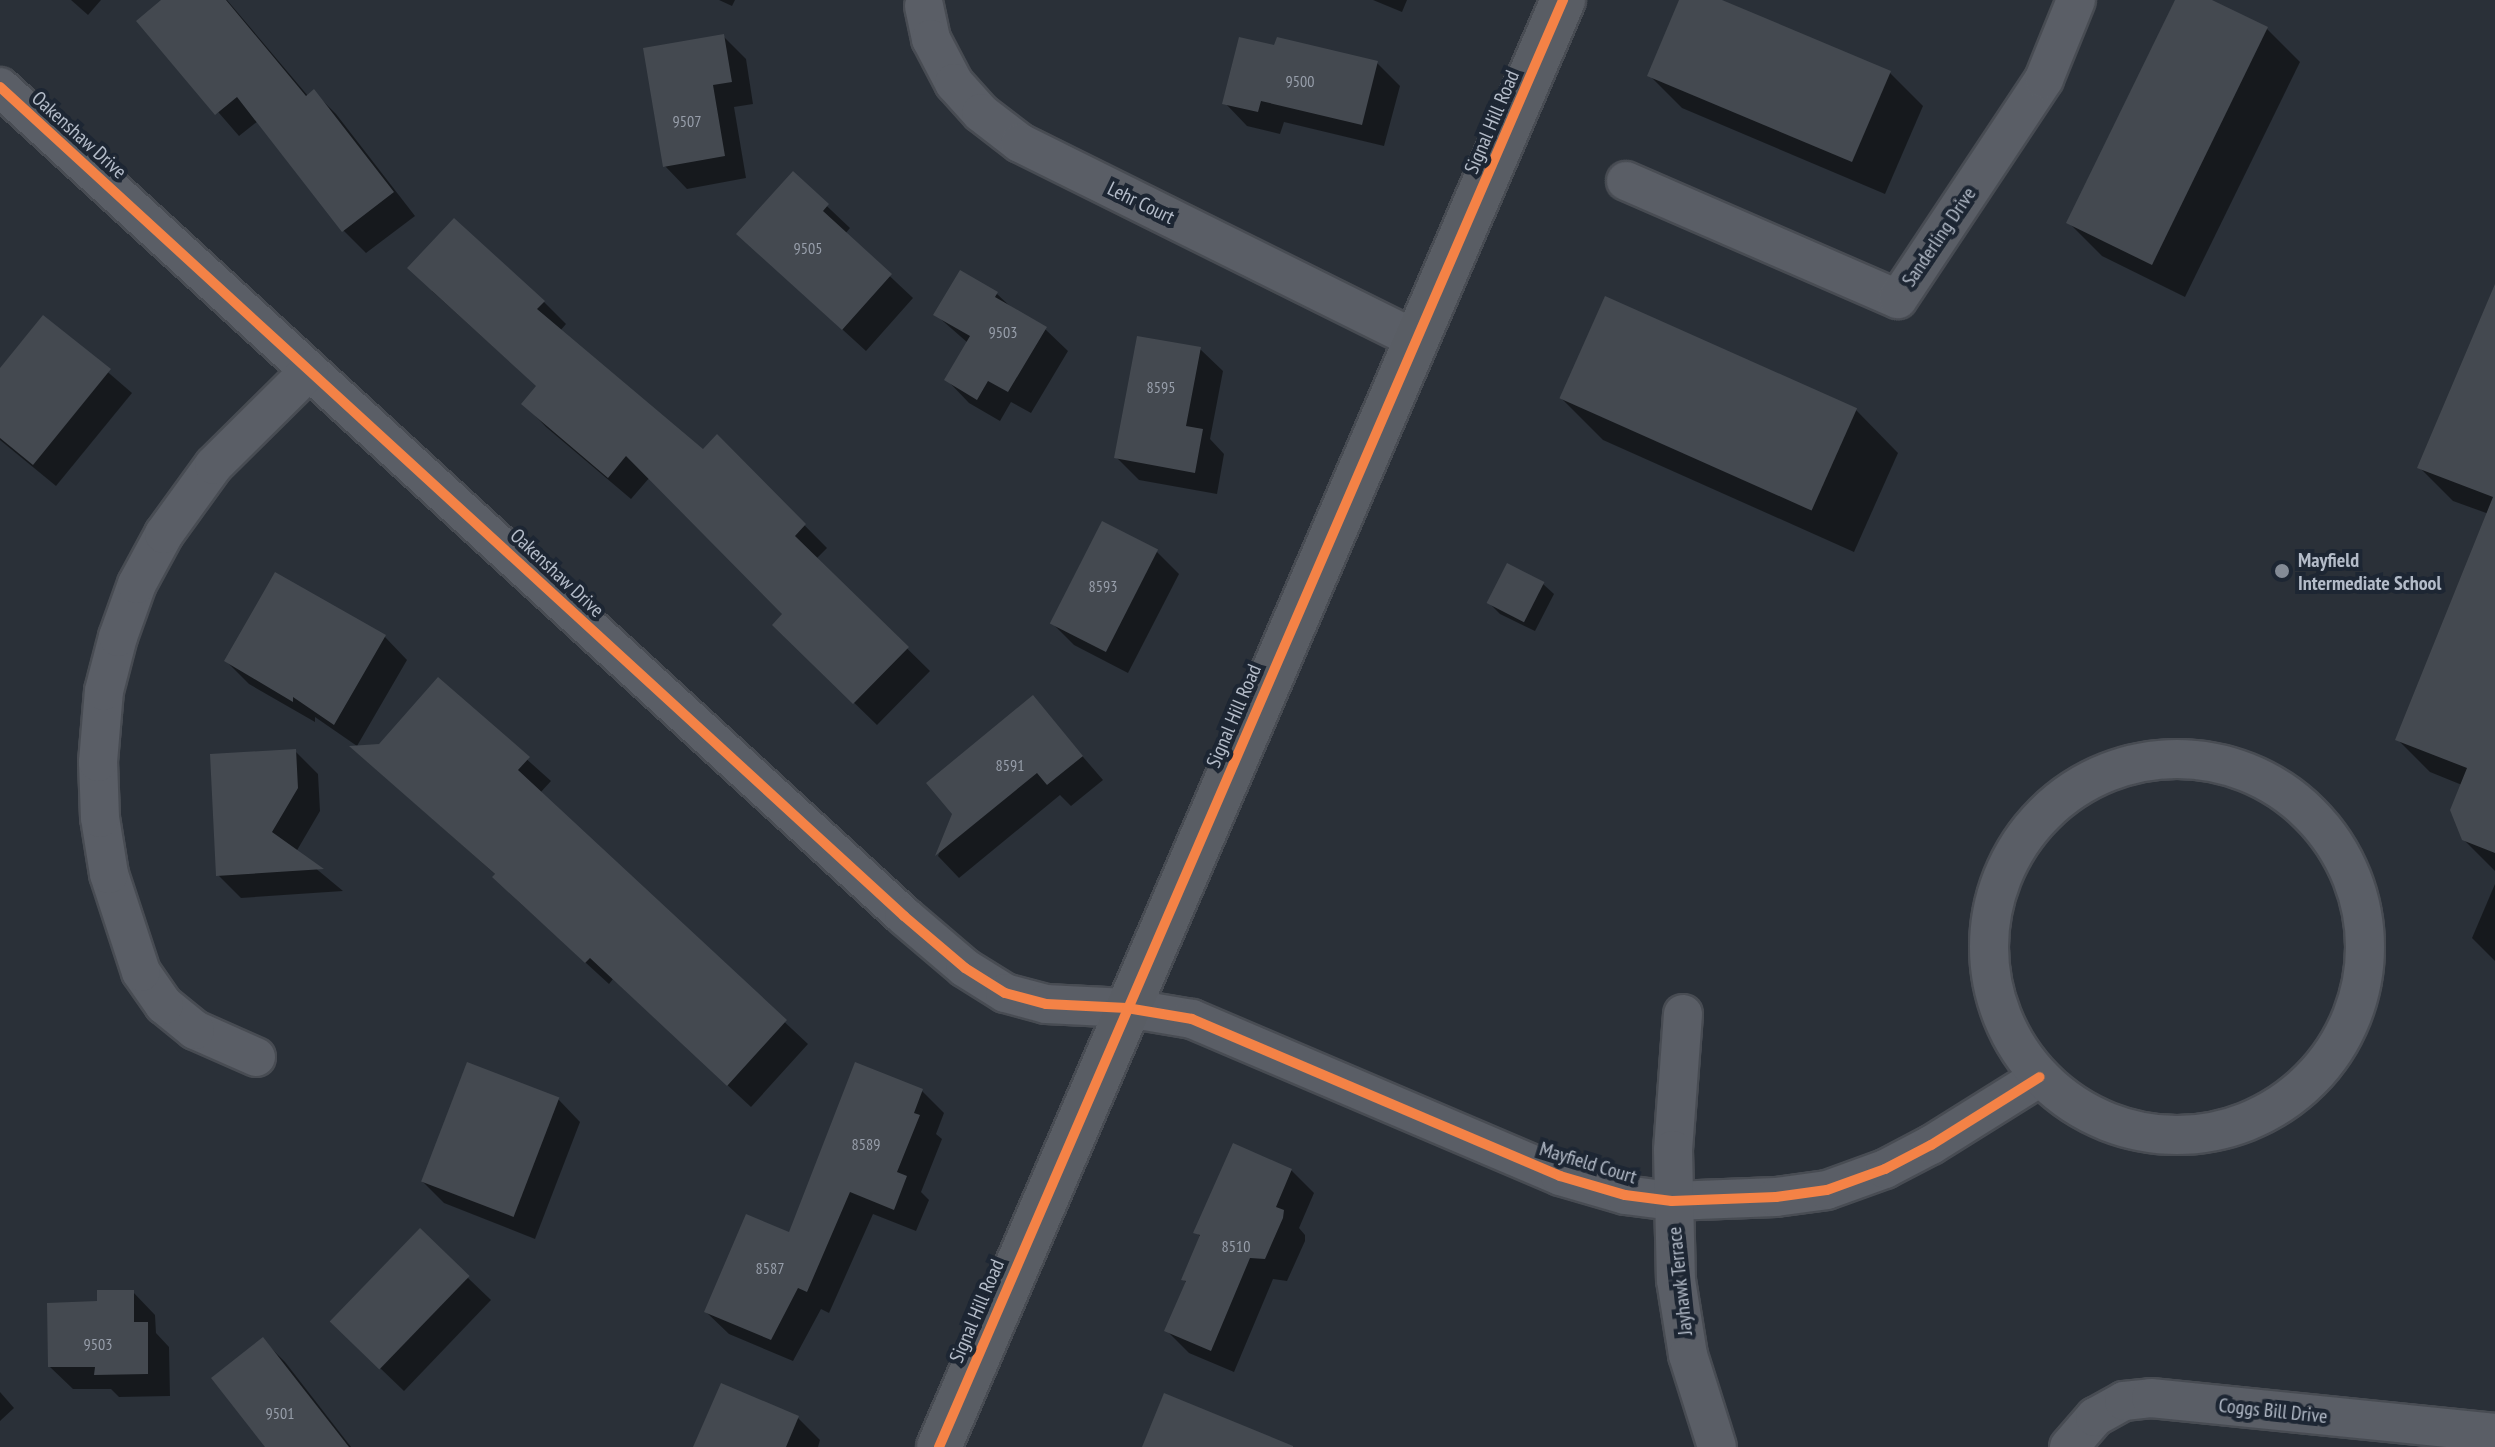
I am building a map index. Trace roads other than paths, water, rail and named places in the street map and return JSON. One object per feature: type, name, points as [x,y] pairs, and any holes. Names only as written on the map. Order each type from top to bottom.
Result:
[{"type":"main road","name":"Signal Hill Road","points":[[939,1447],[1563,0]]},
{"type":"street","name":"Sanderling Drive","points":[[1626,181],[1898,299],[2044,79],[2076,0]]},
{"type":"street","name":"Lehr Court","points":[[924,6],[931,39],[954,83],[981,113],[1020,143],[1417,340]]},
{"type":"street","name":"Oakenshaw Drive","points":[[0,87],[965,968],[1005,993],[1024,1000],[1127,1008]]},
{"type":"street","points":[[256,1057],[195,1030],[164,1005],[141,972],[109,874],[100,818],[98,762],[104,691],[118,637],[137,584],[164,534],[214,465],[309,371]]},
{"type":"street","points":[[2179,758],[2220,763],[2267,781],[2302,805],[2335,843],[2353,881],[2365,933],[2363,980],[2347,1029],[2333,1056],[2314,1078],[2279,1106],[2233,1128],[2179,1137],[2130,1131],[2078,1109],[2040,1077],[2008,1033],[1991,983],[1988,934],[2000,882],[2021,842],[2055,803],[2083,783],[2130,764],[2179,758]]},
{"type":"street","name":"Mayfield Court","points":[[1127,1008],[1203,1023],[1560,1176],[1625,1195],[1672,1201],[1776,1197],[1827,1190],[1885,1169],[1931,1145],[2040,1077]]},
{"type":"street","name":"Jayhawk Terrace","points":[[1683,1014],[1672,1201],[1676,1280],[1688,1355],[1717,1447]]},
{"type":"street","name":"Coggs Bill Drive","points":[[2069,1447],[2095,1417],[2124,1401],[2151,1398],[2495,1433]]},
{"type":"place","name":"Mayfield Intermediate School","points":[[2282,571]]}]
